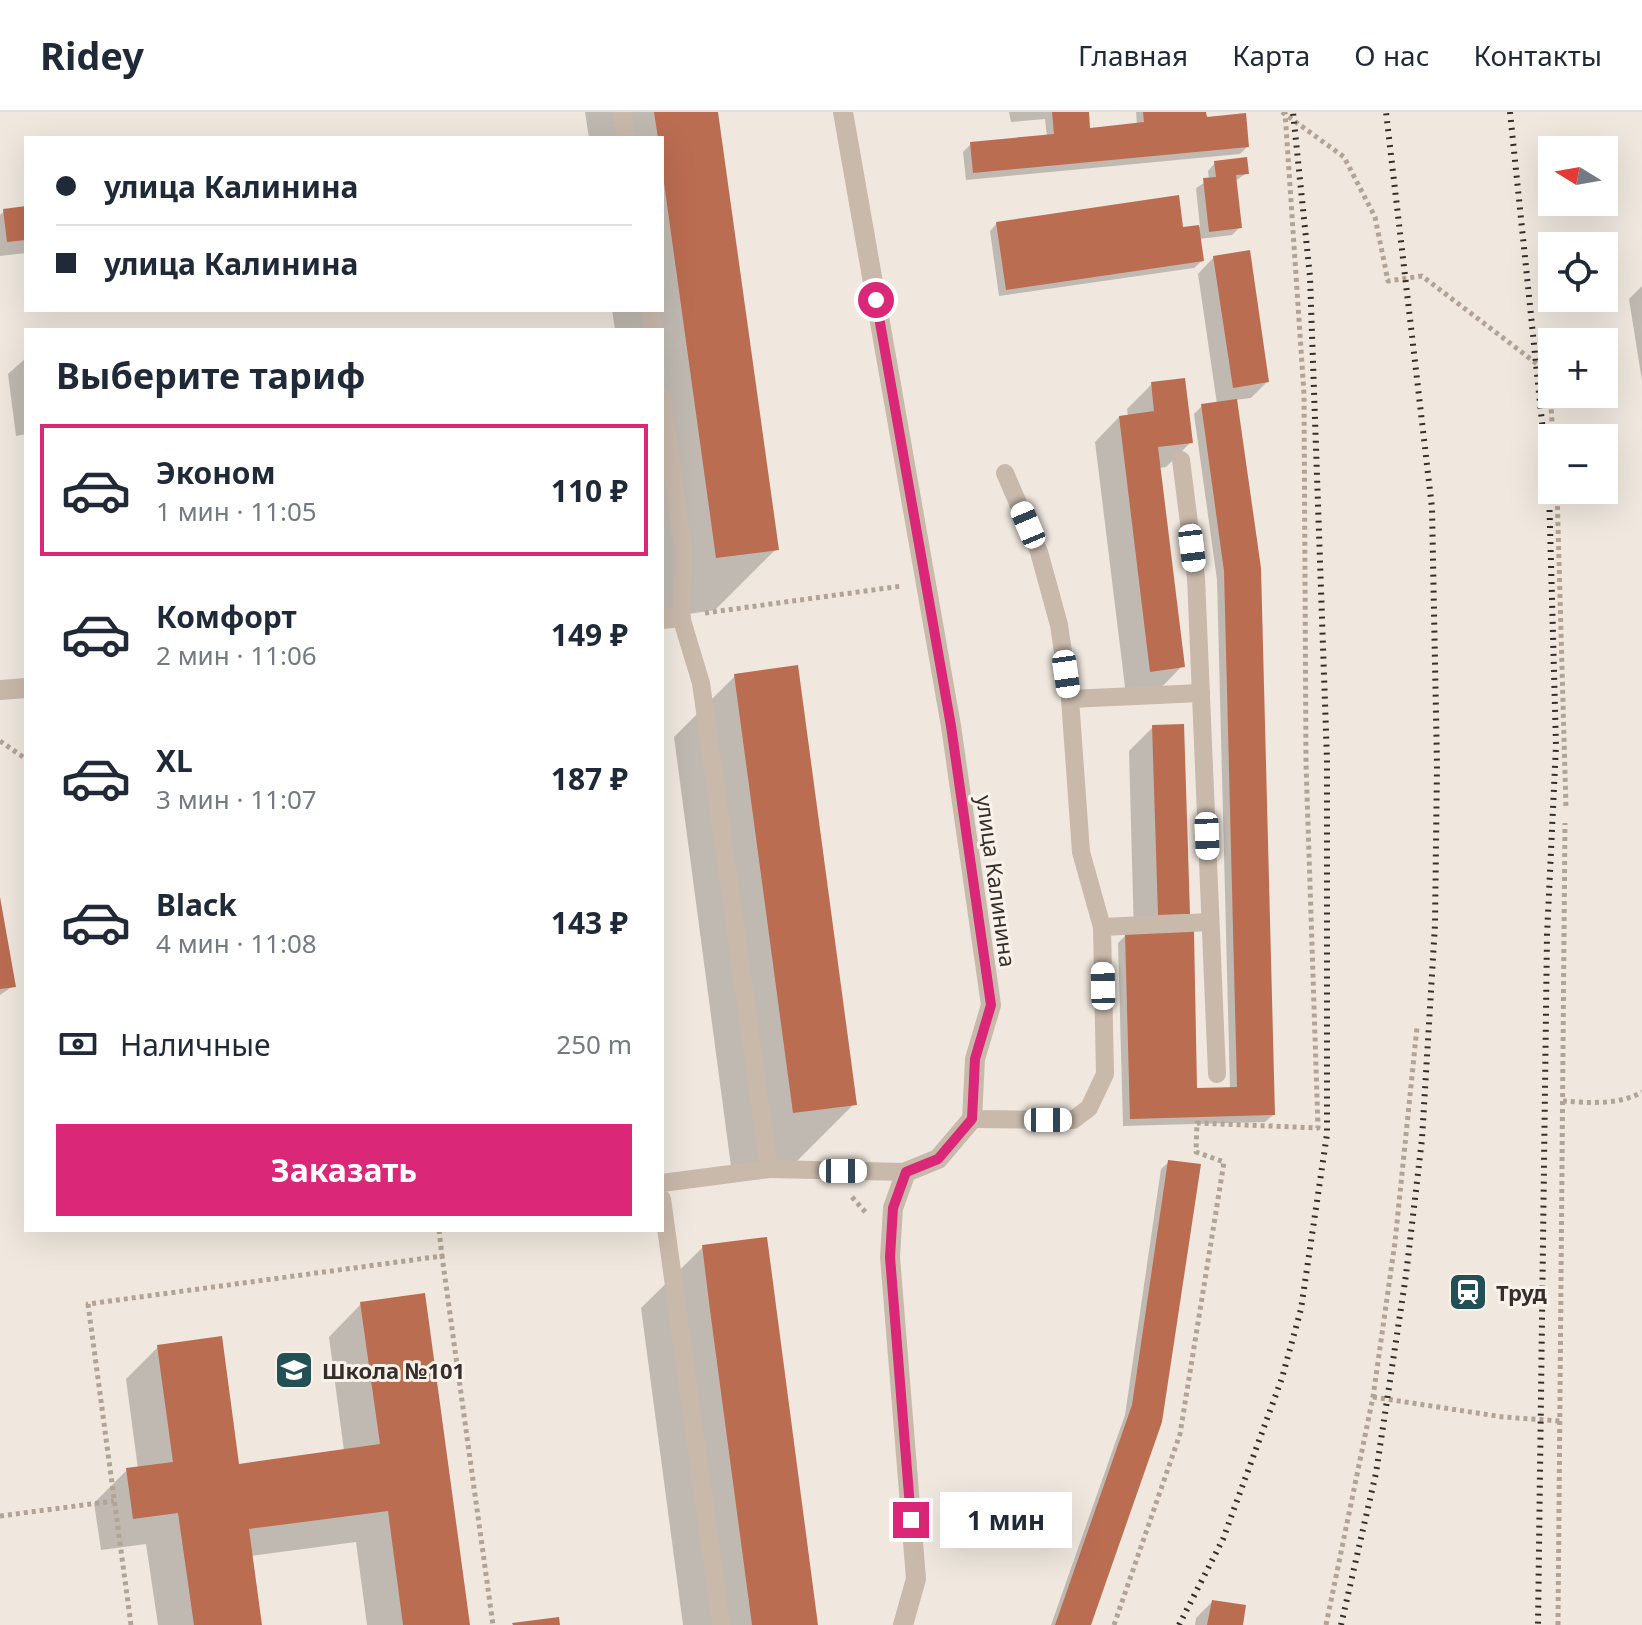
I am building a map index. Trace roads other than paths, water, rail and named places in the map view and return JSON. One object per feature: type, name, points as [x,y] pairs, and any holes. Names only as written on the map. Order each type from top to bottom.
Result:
[{"type":"street","name":"улица Калинина","points":[[843,112],[951,726],[991,1005],[975,1059],[972,1119]]},
{"type":"street","points":[[0,690],[24,688]]},
{"type":"street","points":[[903,1625],[916,1579],[890,1257],[893,1208],[906,1172],[938,1159],[972,1119]]},
{"type":"lane","points":[[622,112],[626,136]]},
{"type":"lane","points":[[664,412],[683,547],[671,618],[701,683],[769,1169]]},
{"type":"lane","points":[[1181,460],[1196,578],[1217,1074]]},
{"type":"lane","points":[[972,1119],[1073,1120],[1089,1108],[1105,1074],[1102,927],[1081,852],[1070,699],[1059,625],[1039,552],[1005,473]]},
{"type":"lane","points":[[1070,699],[1201,693]]},
{"type":"lane","points":[[1102,927],[1210,922]]},
{"type":"lane","points":[[664,1183],[769,1169],[906,1172]]},
{"type":"lane","points":[[664,1213],[721,1625]]},
{"type":"railway","points":[[1179,1625],[1223,1539],[1282,1378],[1301,1309],[1327,1134],[1327,760],[1310,277],[1293,112]]},
{"type":"railway","points":[[1341,1625],[1376,1473],[1406,1275],[1422,1139],[1435,925],[1437,765],[1432,508],[1386,112]]},
{"type":"railway","points":[[1510,112],[1549,490],[1556,745],[1547,935],[1538,1625]]},
{"type":"place","name":"Труд","points":[[1468,1292]]},
{"type":"place","name":"Школа №101","points":[[294,1370]]}]
